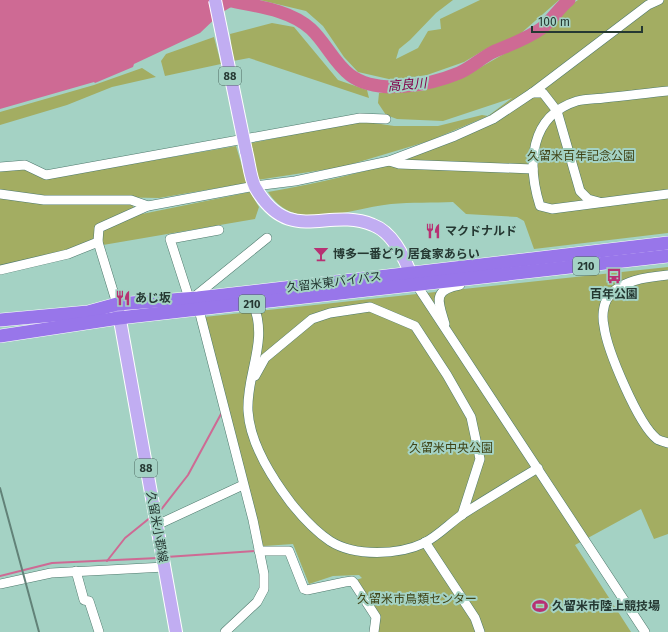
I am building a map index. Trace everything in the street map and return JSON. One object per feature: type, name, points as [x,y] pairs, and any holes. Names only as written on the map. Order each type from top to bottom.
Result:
[{"type":"highway","name":"久留米東バイパス","points":[[0,336],[119,318],[253,304],[412,278],[668,243]]},
{"type":"highway","name":"久留米東バイパス","points":[[0,320],[88,312],[117,304],[412,278],[504,275],[668,256]]},
{"type":"main road","name":"88","points":[[215,0],[253,181],[272,209],[284,218],[311,223],[358,221],[374,225],[386,233],[396,246],[412,278]]},
{"type":"main road","name":"久留米小郡線","points":[[117,304],[176,632]]},
{"type":"street","points":[[117,304],[98,242],[99,228],[148,206],[253,181],[295,181],[389,161],[455,136],[493,119],[532,93],[648,5],[659,0]]},
{"type":"street","points":[[668,91],[577,101],[557,111],[542,128],[534,146],[533,169],[540,206],[552,209],[668,194]]},
{"type":"street","points":[[532,93],[543,93],[557,111],[580,191],[588,199],[603,203]]},
{"type":"street","points":[[0,167],[24,164],[46,175],[360,118],[386,119]]},
{"type":"street","points":[[389,161],[399,164],[533,169]]},
{"type":"street","points":[[0,194],[44,200],[131,200],[148,206]]},
{"type":"street","points":[[219,230],[170,239],[183,299],[194,297],[267,238]]},
{"type":"street","points":[[0,270],[68,254],[98,242]]},
{"type":"street","points":[[448,334],[440,303],[441,293],[445,288],[504,275]]},
{"type":"street","points":[[668,275],[648,277],[618,288],[607,299],[603,309],[603,324],[613,358],[636,407],[645,424],[657,438],[668,443]]},
{"type":"street","points":[[412,278],[645,632]]},
{"type":"street","points":[[253,304],[260,336],[248,391],[248,412],[252,433],[266,466],[285,495],[313,528],[332,542],[368,552],[379,553],[404,551],[425,542],[462,515],[538,468]]},
{"type":"street","points":[[248,391],[265,358],[312,319],[330,313],[370,306],[415,326],[472,417],[480,458],[462,515]]},
{"type":"street","points":[[199,310],[253,520],[264,574],[264,589],[257,602],[226,632]]},
{"type":"street","points":[[157,525],[243,485]]},
{"type":"street","points":[[425,542],[475,618],[480,632]]},
{"type":"street","points":[[260,551],[289,551],[304,589],[307,590],[352,581],[376,617],[374,632]]},
{"type":"street","points":[[0,584],[38,574],[165,567]]},
{"type":"street","points":[[76,571],[84,600],[90,601],[99,632]]},
{"type":"green space","points":[[260,0],[453,0],[436,13],[410,40],[399,49],[396,59],[418,48],[428,31],[441,29],[440,19],[480,0],[559,0],[519,35],[486,49],[464,62],[427,75],[393,80],[358,72],[344,57],[323,26],[306,11]]},
{"type":"green space","name":"久留米百年記念公園","points":[[578,0],[668,0],[668,233],[534,249],[524,221],[517,217],[466,214],[453,202],[391,204],[325,216],[308,216],[293,213],[279,205],[268,192],[324,181],[380,167],[407,158],[487,125],[488,116],[512,98],[443,121],[397,119],[386,115],[378,103],[379,93],[422,91],[474,71],[546,30],[569,6]]},
{"type":"green space","points":[[272,23],[294,27],[338,80],[367,90],[369,98],[249,58],[233,61],[230,34]]},
{"type":"green space","points":[[214,37],[221,64],[165,76],[161,61],[166,54]]},
{"type":"green space","points":[[142,68],[156,77],[112,87],[67,105],[0,125],[0,112],[94,85]]},
{"type":"green space","points":[[482,115],[488,116],[429,141],[342,167],[257,180],[251,143],[361,121],[394,126],[438,126]]},
{"type":"green space","points":[[236,146],[247,183],[159,198],[53,196],[0,191],[0,170],[25,168],[45,179]]},
{"type":"green space","points":[[250,192],[259,207],[255,219],[103,245],[101,230],[137,215]]},
{"type":"green space","points":[[0,198],[134,203],[133,208],[96,225],[93,242],[60,255],[0,268]]},
{"type":"green space","name":"久留米中央公園","points":[[668,267],[668,534],[654,539],[641,509],[575,545],[631,632],[379,632],[378,615],[356,580],[362,578],[359,575],[333,576],[309,584],[293,544],[264,546],[260,543],[204,317]]},
{"type":"shaded area","points":[[0,0],[243,0],[221,13],[200,33],[134,64],[133,67],[95,83],[94,82],[0,109]]},
{"type":"waterway","name":"高良川","points":[[226,0],[271,9],[302,22],[321,40],[339,65],[350,75],[362,81],[389,87],[419,84],[459,73],[493,52],[518,42],[536,32],[546,25],[569,0]]},
{"type":"waterway","points":[[160,511],[188,475],[221,414]]},
{"type":"waterway","points":[[107,561],[125,538],[151,517]]},
{"type":"waterway","points":[[166,557],[255,551]]},
{"type":"waterway","points":[[0,576],[52,563],[158,558]]},
{"type":"railway","points":[[0,488],[39,632]]},
{"type":"place","name":"マクドナルド","points":[[433,231]]},
{"type":"place","name":"博多一番どり 居食家あらい","points":[[321,254]]},
{"type":"place","name":"百年公園","points":[[614,276]]},
{"type":"place","name":"あじ坂","points":[[123,298]]},
{"type":"place","name":"久留米市陸上競技場","points":[[540,606]]},
{"type":"park label","name":"久留米市鳥類センター","points":[[417,599]]}]
